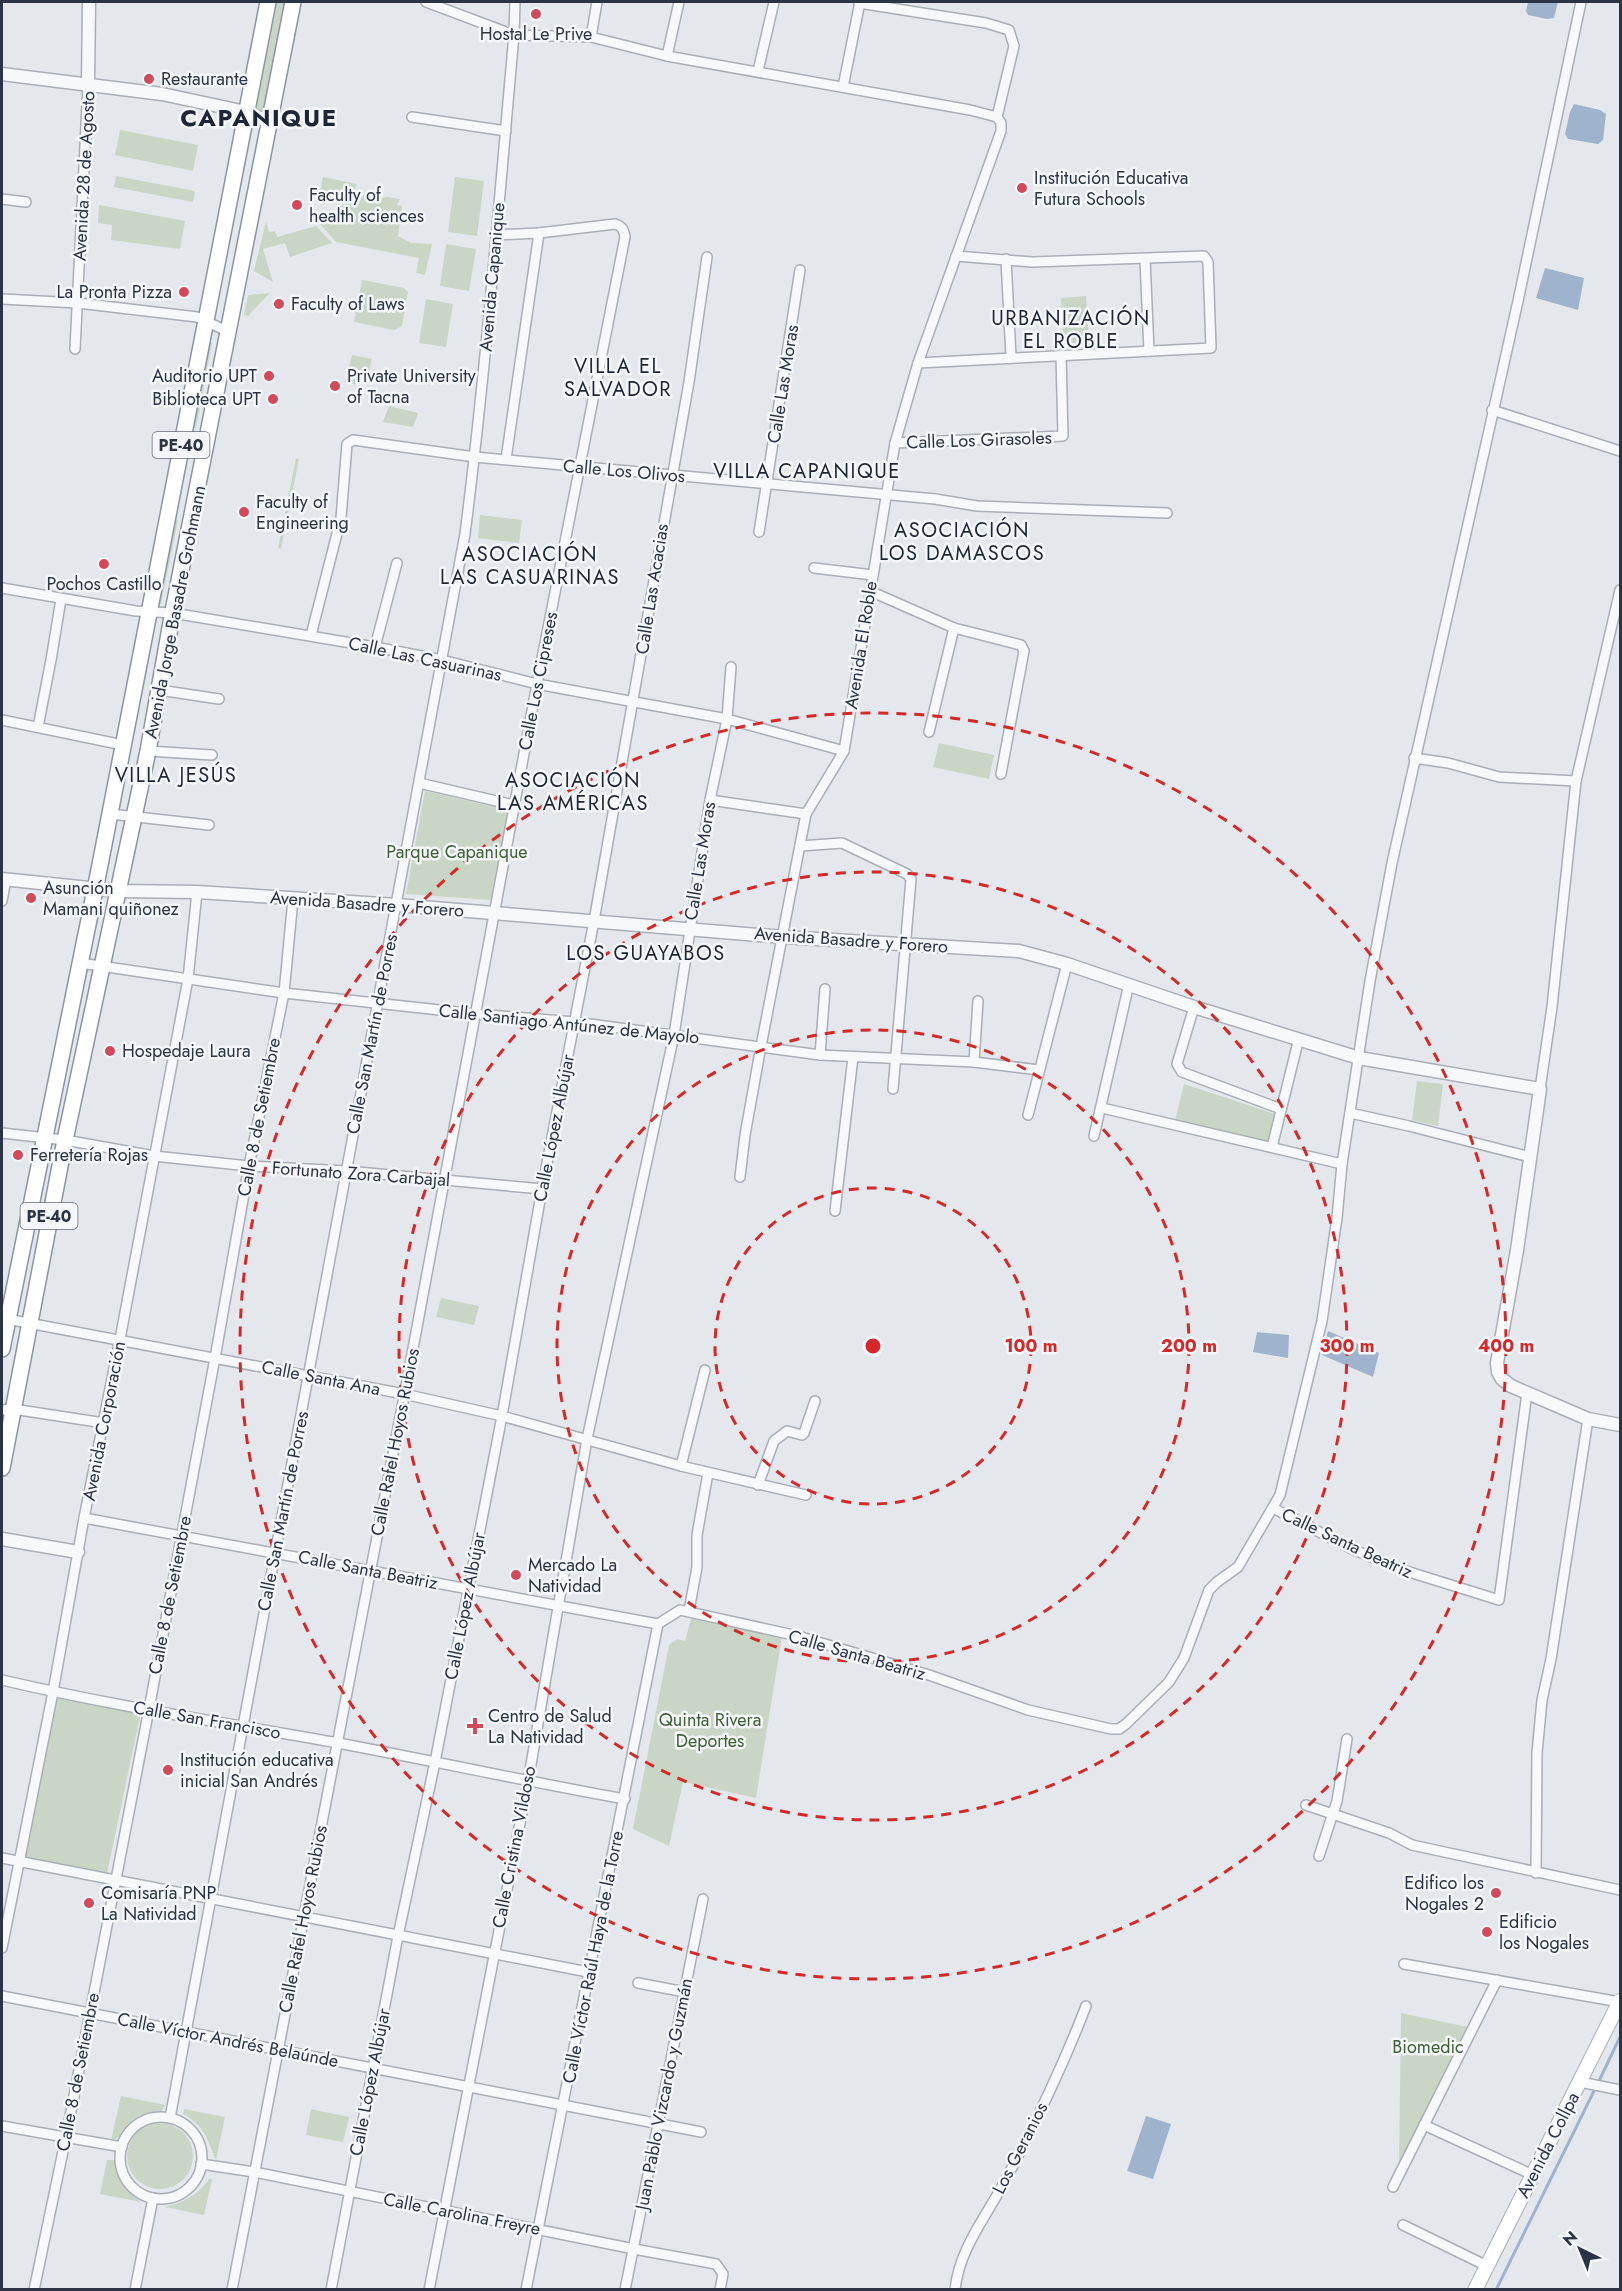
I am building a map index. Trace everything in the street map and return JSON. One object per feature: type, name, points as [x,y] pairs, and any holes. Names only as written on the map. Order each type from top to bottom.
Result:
[{"type":"highway","name":"Avenida Jorge Basadre Grohmann","points":[[2,1349],[110,814],[268,2]]},
{"type":"highway","name":"Avenida Jorge Basadre Grohmann","points":[[2,1468],[7,1410],[28,1323],[101,966],[148,751],[293,2]]},
{"type":"highway","points":[[129,713],[154,717]]},
{"type":"main road","name":"Avenida Collpa","points":[[1475,2289],[1620,2002]]},
{"type":"street","name":"Avenida 28 de Agosto","points":[[75,350],[88,85],[89,2]]},
{"type":"street","points":[[426,2],[514,35],[591,37],[667,56],[970,110],[997,117]]},
{"type":"street","name":"Avenida Capanique","points":[[397,905],[465,534],[475,457],[506,131],[515,2]]},
{"type":"street","points":[[591,37],[597,2]]},
{"type":"street","points":[[667,56],[679,2]]},
{"type":"street","points":[[758,71],[774,2]]},
{"type":"street","points":[[843,87],[859,2]]},
{"type":"street","name":"Avenida El Roble","points":[[740,1177],[760,1046],[806,814],[844,751],[895,443],[918,363],[1001,131],[1001,123],[997,117],[1014,46],[1009,30],[986,23],[859,2]]},
{"type":"street","points":[[1273,1509],[1280,1495],[1322,1322],[1337,1218],[1342,1164],[1389,874],[1518,301],[1581,2]]},
{"type":"street","points":[[2,74],[162,94],[246,112],[269,122]]},
{"type":"street","points":[[412,117],[506,131]]},
{"type":"street","points":[[2,199],[26,202]]},
{"type":"street","name":"Calle Los Cipreses","points":[[494,913],[625,237],[620,225],[615,224],[539,233]]},
{"type":"street","points":[[496,235],[539,233],[506,459]]},
{"type":"street","points":[[918,363],[1211,348],[1207,259],[1201,256],[1032,262],[956,256]]},
{"type":"street","name":"Calle Las Acacias","points":[[594,921],[689,382],[707,257]]},
{"type":"street","points":[[1006,259],[1011,357]]},
{"type":"street","points":[[1145,259],[1149,351]]},
{"type":"street","name":"Calle Las Moras","points":[[759,532],[800,270]]},
{"type":"street","points":[[2,299],[78,303],[206,320],[229,332]]},
{"type":"street","name":"Calle Los Girasoles","points":[[895,443],[1063,436],[1061,355]]},
{"type":"street","points":[[1492,410],[1620,452]]},
{"type":"street","name":"Calle Los Olivos","points":[[310,635],[341,518],[346,444],[353,440],[475,457],[935,499],[977,506],[1167,513]]},
{"type":"street","points":[[375,647],[397,563]]},
{"type":"street","points":[[814,568],[873,575]]},
{"type":"street","name":"Calle Las Casuarinas","points":[[2,588],[148,613],[173,613],[375,647],[442,660],[537,684],[727,719],[844,751]]},
{"type":"street","points":[[1620,590],[1576,781],[1552,1007],[1517,1250],[1497,1363],[1502,1379],[1527,1393],[1588,1419],[1620,1425]]},
{"type":"street","points":[[870,591],[954,628],[1021,645],[1024,651],[1000,774]]},
{"type":"street","points":[[38,728],[61,599]]},
{"type":"street","points":[[929,732],[954,628]]},
{"type":"street","name":"Calle Las Moras","points":[[611,1334],[674,1035],[710,800],[727,719],[731,667]]},
{"type":"street","points":[[159,690],[219,699]]},
{"type":"street","points":[[2,720],[123,745]]},
{"type":"street","points":[[148,751],[212,755]]},
{"type":"street","points":[[1414,758],[1499,777],[1576,781]]},
{"type":"street","points":[[419,783],[514,805]]},
{"type":"street","points":[[710,800],[806,814]]},
{"type":"street","points":[[110,814],[209,825]]},
{"type":"street","points":[[800,846],[842,843],[907,874],[912,883],[893,1089]]},
{"type":"street","points":[[2,901],[4,879]]},
{"type":"street","name":"Avenida Basadre y Forero","points":[[4,879],[118,891],[197,892],[397,905],[783,937],[1019,951],[1067,964],[1194,1007],[1359,1058],[1540,1089]]},
{"type":"street","name":"Avenida Corporación","points":[[2,1948],[53,1692],[84,1518],[188,979],[197,892]]},
{"type":"street","name":"Calle 8 de Setiembre","points":[[34,2289],[66,2137],[149,1709],[249,1166],[284,993],[293,899]]},
{"type":"street","name":"Calle San Martín de Porres","points":[[170,2118],[397,905]]},
{"type":"street","name":"Calle Rafel Hoyos Rubios","points":[[232,2289],[445,1181],[494,913]]},
{"type":"street","name":"Calle López Albújar","points":[[331,2289],[398,1936],[435,1762],[502,1416],[542,1189],[594,921]]},
{"type":"street","name":"Calle Santiago Antúnez de Mayolo","points":[[80,963],[284,993],[476,1014],[575,1022],[819,1055],[974,1062],[1039,1070]]},
{"type":"street","points":[[1028,1115],[1067,964]]},
{"type":"street","points":[[1094,1136],[1129,984]]},
{"type":"street","points":[[819,1055],[825,989]]},
{"type":"street","points":[[974,1062],[978,1001]]},
{"type":"street","points":[[1194,1007],[1177,1064],[1182,1072],[1281,1109]]},
{"type":"street","points":[[1272,1147],[1299,1038]]},
{"type":"street","points":[[835,1211],[853,1057]]},
{"type":"street","points":[[1102,1108],[1342,1164]]},
{"type":"street","points":[[1350,1113],[1530,1157]]},
{"type":"street","name":"Fortunato Zora Carbajal","points":[[2,1133],[65,1140],[154,1156],[249,1166],[347,1171],[542,1189]]},
{"type":"street","name":"Calle Santa Ana","points":[[7,1318],[404,1394],[502,1416],[681,1466],[806,1495]]},
{"type":"street","name":"Calle Cristina Vildoso","points":[[429,2289],[528,1782],[587,1439],[611,1334]]},
{"type":"street","points":[[681,1466],[705,1370]]},
{"type":"street","name":"Calle Santa Beatriz","points":[[689,1611],[798,1636],[867,1656],[1028,1710],[1119,1729],[1169,1682],[1184,1658],[1209,1590],[1238,1567],[1273,1509],[1354,1550],[1391,1565],[1445,1585],[1499,1600],[1527,1393]]},
{"type":"street","points":[[758,1485],[774,1441],[787,1431],[802,1435],[815,1401]]},
{"type":"street","points":[[7,1410],[104,1423]]},
{"type":"street","points":[[1536,1873],[1537,1753],[1542,1700],[1553,1650],[1588,1419]]},
{"type":"street","points":[[658,1624],[674,1612],[689,1611],[697,1567],[697,1535],[708,1473]]},
{"type":"street","name":"Calle Santa Beatriz","points":[[84,1518],[371,1569],[658,1624]]},
{"type":"street","points":[[2,1539],[78,1552]]},
{"type":"street","name":"Calle Víctor Raúl Haya de la Torre","points":[[526,2289],[658,1624]]},
{"type":"street","name":"Calle San Francisco","points":[[2,1680],[53,1692],[337,1743],[528,1782],[625,1799]]},
{"type":"street","points":[[1318,1856],[1334,1814],[1347,1740]]},
{"type":"street","points":[[1306,1804],[1389,1833],[1412,1845],[1620,1890]]},
{"type":"street","points":[[2,1858],[588,1972]]},
{"type":"street","name":"Juan Pablo Vizcardo y Guzmán","points":[[625,2289],[703,1899]]},
{"type":"street","points":[[1404,1964],[1620,2002]]},
{"type":"street","points":[[1393,2187],[1497,1980]]},
{"type":"street","points":[[638,1983],[685,1992]]},
{"type":"street","name":"Calle Víctor Andrés Belaúnde","points":[[2,1996],[701,2132]]},
{"type":"street","name":"Los Geranios","points":[[955,2289],[962,2257],[1066,2059],[1086,2006]]},
{"type":"street","points":[[1580,2082],[1620,2090]]},
{"type":"street","points":[[155,2118],[170,2118],[183,2124],[194,2133],[201,2147],[201,2164],[195,2179],[184,2191],[169,2198],[153,2198],[138,2191],[126,2179],[121,2164],[122,2147],[129,2133],[141,2122],[155,2118]]},
{"type":"street","points":[[1424,2125],[1533,2175]]},
{"type":"street","points":[[2,2126],[122,2147]]},
{"type":"street","name":"Calle Carolina Freyre","points":[[201,2164],[254,2172],[716,2264],[723,2274],[720,2289]]},
{"type":"street","points":[[135,2289],[153,2198]]},
{"type":"street","points":[[1403,2225],[1487,2266]]},
{"type":"green space","points":[[277,2],[287,2],[264,111],[260,112],[256,108]]},
{"type":"green space","points":[[120,130],[198,145],[193,171],[115,155]]},
{"type":"green space","points":[[116,176],[195,191],[193,202],[114,187]]},
{"type":"green space","points":[[323,177],[357,184],[355,189],[318,201]]},
{"type":"green space","points":[[455,177],[484,181],[477,236],[448,232]]},
{"type":"green space","points":[[365,193],[381,198],[400,199],[397,205],[402,206],[398,236],[411,243],[432,244],[425,275],[416,273],[419,258],[336,242],[320,224],[342,216],[340,206],[361,199]]},
{"type":"green space","points":[[99,205],[185,221],[180,249],[111,240],[112,225],[98,223]]},
{"type":"green space","points":[[266,222],[269,232],[275,231],[277,237],[316,226],[332,243],[290,257],[285,243],[263,249],[273,282],[254,271]]},
{"type":"green space","points":[[446,244],[476,249],[469,291],[440,286]]},
{"type":"green space","points":[[362,280],[404,288],[408,292],[402,326],[394,330],[354,322]]},
{"type":"green space","points":[[270,293],[248,316],[244,315],[248,295]]},
{"type":"green space","points":[[1086,296],[1089,342],[1064,344],[1061,298]]},
{"type":"green space","points":[[426,299],[453,304],[446,347],[419,343]]},
{"type":"green space","points":[[209,343],[212,343],[196,428],[192,428]]},
{"type":"green space","points":[[352,355],[372,359],[369,371],[360,370],[356,385],[345,382]]},
{"type":"green space","points":[[389,406],[418,413],[413,427],[383,422]]},
{"type":"green space","points":[[296,458],[299,459],[281,549],[278,548]]},
{"type":"green space","points":[[480,515],[522,520],[519,543],[478,538]]},
{"type":"green space","points":[[174,519],[178,520],[161,604],[157,604]]},
{"type":"green space","points":[[939,743],[994,755],[989,779],[933,767]]},
{"type":"green space","name":"Parque Capanique","points":[[425,791],[509,810],[491,900],[406,894]]},
{"type":"green space","points":[[1417,1081],[1443,1084],[1438,1126],[1412,1120]]},
{"type":"green space","points":[[1184,1084],[1278,1115],[1270,1144],[1175,1121]]},
{"type":"green space","points":[[441,1298],[479,1306],[474,1325],[436,1317]]},
{"type":"green space","name":"Quinta Rivera Deportes","points":[[692,1616],[782,1636],[756,1798],[683,1782],[669,1846],[633,1829],[669,1645],[677,1639],[685,1641]]},
{"type":"green space","points":[[58,1695],[141,1712],[106,1878],[25,1860]]},
{"type":"green space","name":"Biomedic","points":[[1401,2013],[1468,2027],[1399,2171]]},
{"type":"green space","points":[[121,2096],[165,2105],[162,2111],[133,2120],[121,2135],[111,2141]]},
{"type":"green space","points":[[184,2109],[225,2117],[216,2160],[205,2134],[197,2124],[183,2114]]},
{"type":"green space","points":[[311,2109],[349,2117],[343,2142],[306,2135]]},
{"type":"green space","points":[[160,2123],[172,2126],[183,2133],[190,2144],[193,2156],[190,2168],[183,2179],[172,2186],[160,2189],[148,2186],[137,2179],[130,2168],[127,2156],[130,2144],[137,2133],[148,2126]]},
{"type":"green space","points":[[107,2160],[115,2160],[117,2173],[123,2184],[141,2202],[100,2194]]},
{"type":"green space","points":[[210,2178],[212,2180],[204,2215],[165,2207],[190,2197]]},
{"type":"water","points":[[1528,2],[1558,2],[1554,18],[1528,15],[1526,11]]},
{"type":"water","points":[[1574,104],[1600,110],[1606,114],[1603,140],[1598,144],[1568,139],[1565,134]]},
{"type":"water","points":[[1545,268],[1584,278],[1578,310],[1536,298]]},
{"type":"water","points":[[1328,1331],[1379,1353],[1373,1377],[1322,1355]]},
{"type":"water","points":[[1257,1332],[1289,1335],[1288,1358],[1253,1352]]},
{"type":"water","points":[[1146,2116],[1171,2124],[1153,2179],[1127,2171]]},
{"type":"waterway","points":[[1599,2081],[1620,2037]]},
{"type":"waterway","points":[[1496,2290],[1594,2091]]},
{"type":"place","name":"Hostal Le Prive","points":[[536,14]]},
{"type":"place","name":"Restaurante","points":[[149,79]]},
{"type":"place","name":"Institución Educativa Futura Schools","points":[[1022,188]]},
{"type":"place","name":"Faculty of health sciences","points":[[297,205]]},
{"type":"place","name":"La Pronta Pizza","points":[[184,292]]},
{"type":"place","name":"Faculty of Laws","points":[[279,304]]},
{"type":"place","name":"Auditorio UPT","points":[[269,376]]},
{"type":"place","name":"Private University of Tacna","points":[[335,386]]},
{"type":"place","name":"Biblioteca UPT","points":[[273,399]]},
{"type":"place","name":"Faculty of Engineering","points":[[244,512]]},
{"type":"place","name":"Pochos Castillo","points":[[104,564]]},
{"type":"place","name":"Asunción Mamani quiñonez","points":[[31,898]]},
{"type":"place","name":"Hospedaje Laura","points":[[110,1051]]},
{"type":"place","name":"Ferretería Rojas","points":[[18,1155]]},
{"type":"place","name":"Mercado La Natividad","points":[[516,1575]]},
{"type":"place","name":"Centro de Salud La Natividad","points":[[475,1726]]},
{"type":"place","name":"Institución educativa inicial San Andrés","points":[[168,1770]]},
{"type":"place","name":"Edifico los Nogales 2","points":[[1496,1893]]},
{"type":"place","name":"Comisaría PNP La Natividad","points":[[89,1903]]},
{"type":"place","name":"Edificio los Nogales","points":[[1487,1932]]},
{"type":"district","name":"CAPANIQUE","points":[[259,118]]},
{"type":"district","name":"URBANIZACIÓN EL ROBLE","points":[[1071,330]]},
{"type":"district","name":"VILLA EL SALVADOR","points":[[618,378]]},
{"type":"district","name":"VILLA CAPANIQUE","points":[[807,471]]},
{"type":"district","name":"ASOCIACIÓN LOS DAMASCOS","points":[[962,542]]},
{"type":"district","name":"ASOCIACIÓN LAS CASUARINAS","points":[[530,566]]},
{"type":"district","name":"VILLA JESÚS","points":[[176,775]]},
{"type":"district","name":"ASOCIACIÓN LAS AMÉRICAS","points":[[573,792]]},
{"type":"district","name":"LOS GUAYABOS","points":[[646,953]]}]
